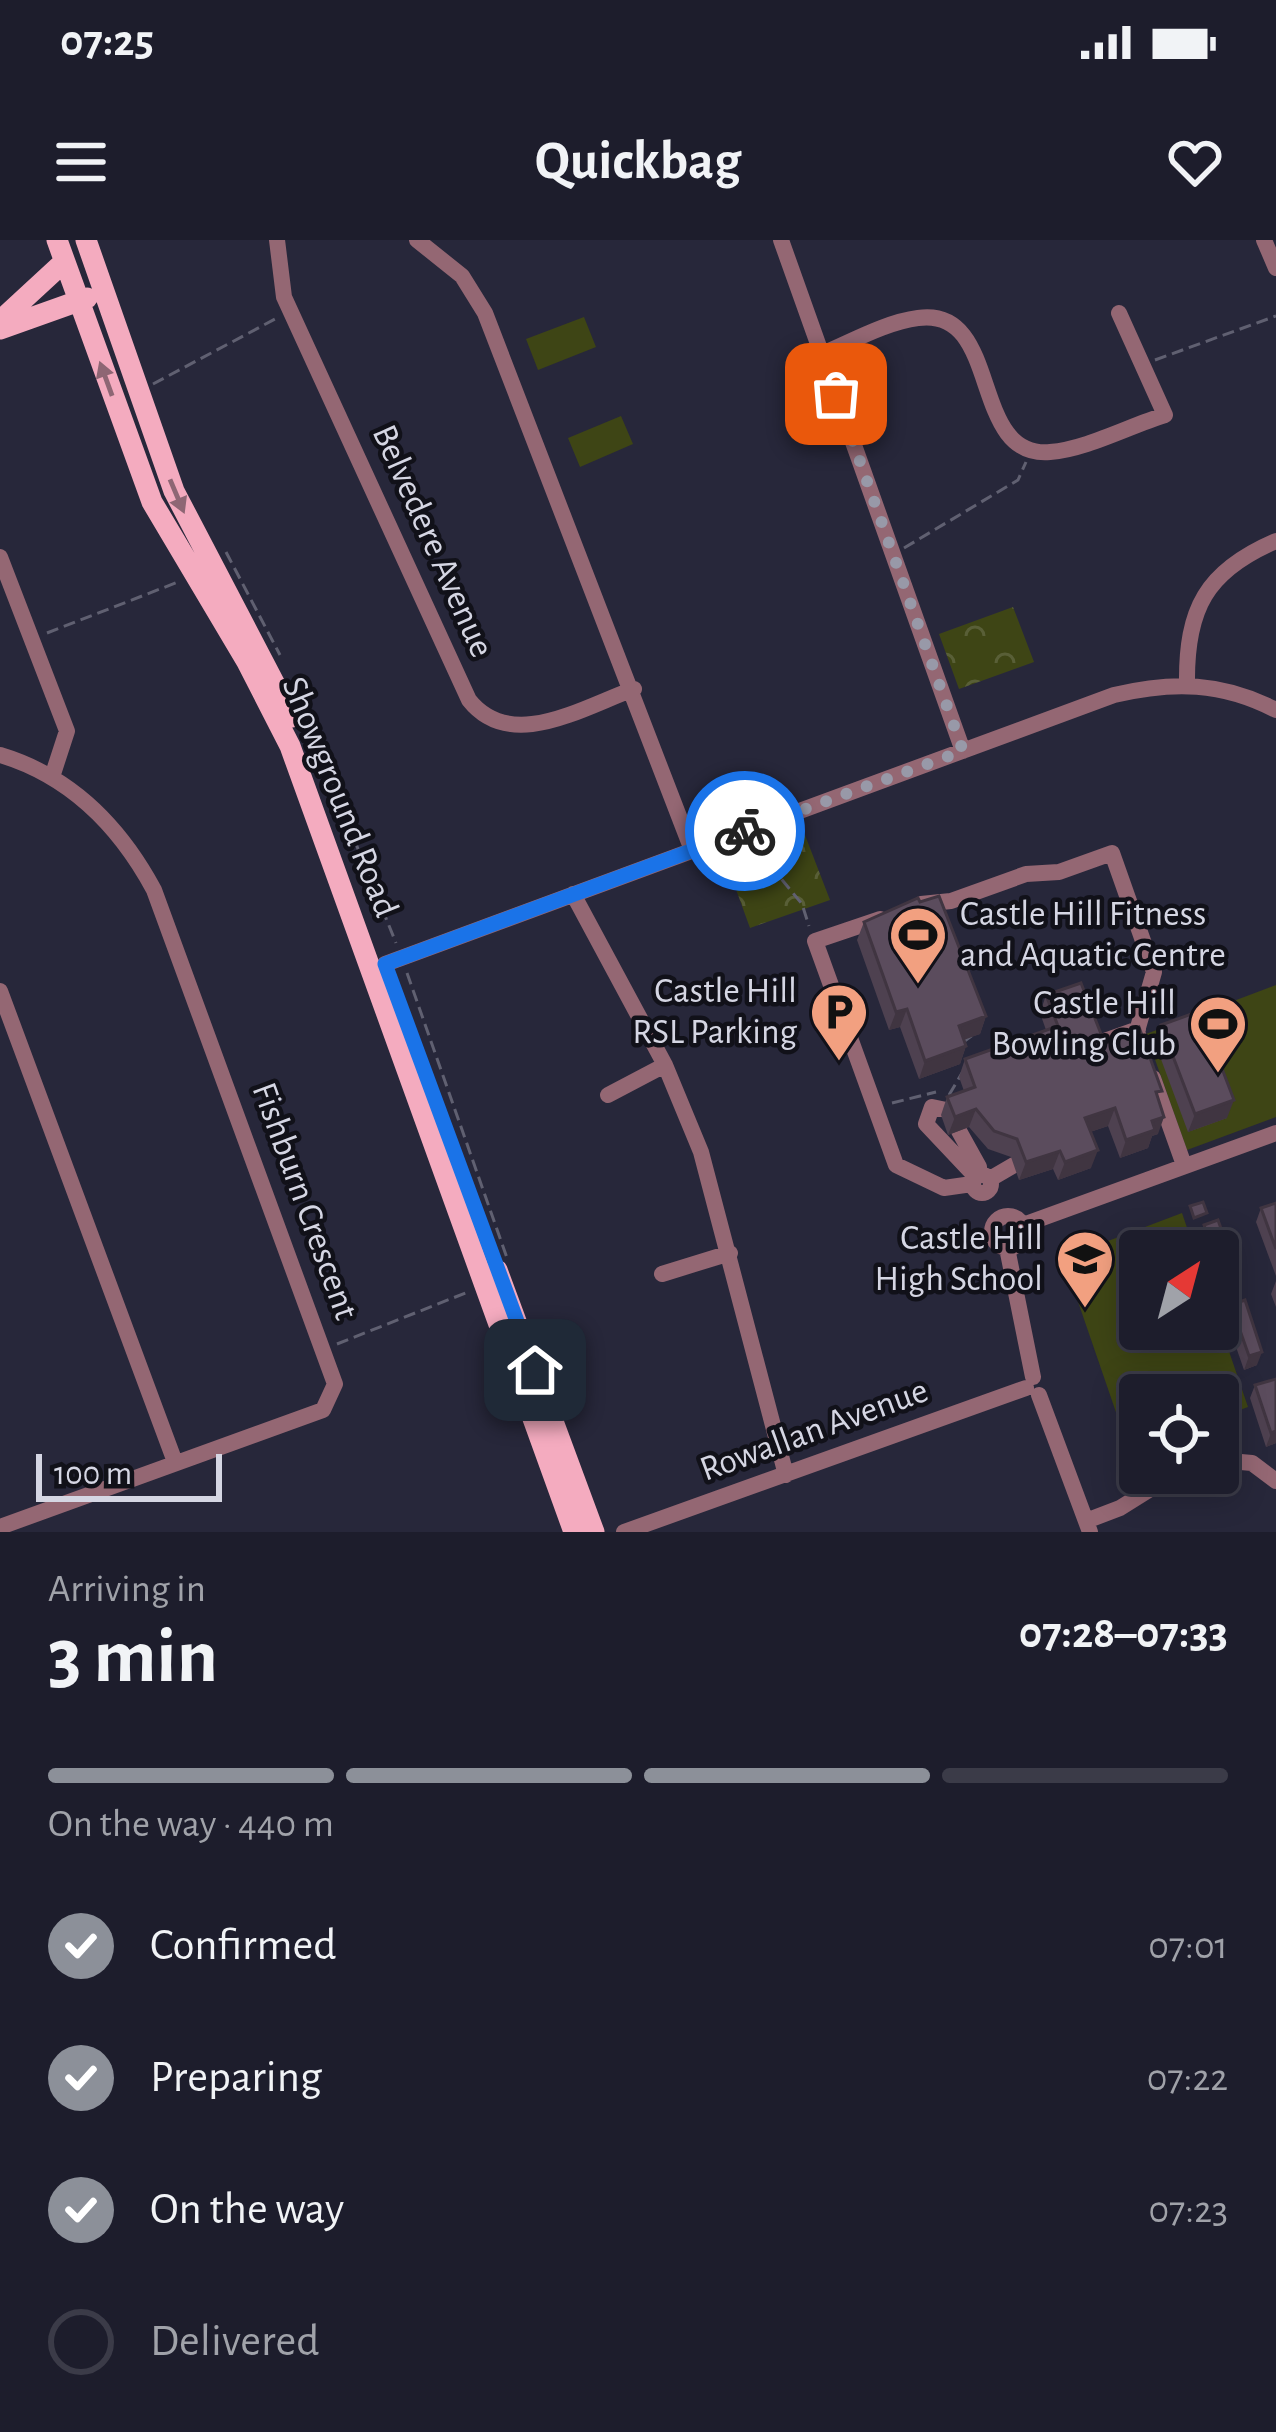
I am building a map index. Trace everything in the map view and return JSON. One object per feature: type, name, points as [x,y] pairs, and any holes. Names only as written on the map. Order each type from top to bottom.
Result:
[{"type":"main road","name":"Showground Road","points":[[57,240],[152,502],[248,662],[290,746],[574,1532]]},
{"type":"main road","name":"Showground Road","points":[[86,240],[174,490],[285,700],[594,1532]]},
{"type":"main road","points":[[0,325],[64,262]]},
{"type":"main road","points":[[0,325],[104,292]]},
{"type":"street","name":"Belvedere Avenue","points":[[277,240],[276,263],[290,309],[478,712],[500,725],[525,727],[634,689]]},
{"type":"street","points":[[417,240],[462,276],[485,313],[634,689],[692,850]]},
{"type":"street","points":[[804,240],[782,243],[963,751]]},
{"type":"street","points":[[1264,240],[1276,268]]},
{"type":"street","points":[[822,354],[915,318],[941,321],[968,342],[1002,429],[1031,449],[1052,453],[1166,415],[1119,313]]},
{"type":"street","points":[[1187,684],[1192,626],[1209,570],[1276,541]]},
{"type":"street","points":[[0,557],[67,731],[52,777]]},
{"type":"street","points":[[385,964],[1114,695],[1187,684],[1229,692],[1276,710]]},
{"type":"street","name":"Fishburn Crescent","points":[[0,755],[52,777],[121,837],[154,890],[335,1384],[323,1410],[2,1520]]},
{"type":"street","points":[[1013,1165],[982,1182],[944,1187],[896,1165],[815,940],[934,900],[951,901],[1112,853],[1154,972],[1138,1029],[1184,1165]]},
{"type":"street","points":[[573,894],[664,1065],[701,1152],[786,1475]]},
{"type":"street","points":[[0,991],[175,1462]]},
{"type":"street","points":[[1096,1044],[1138,1029]]},
{"type":"street","points":[[608,1095],[664,1065]]},
{"type":"street","points":[[950,1104],[934,1106],[925,1116],[926,1124],[982,1182]]},
{"type":"street","points":[[959,1131],[998,1220],[994,1240],[1007,1248],[1033,1387],[1088,1526],[1142,1494]]},
{"type":"street","points":[[1023,1225],[1276,1133]]},
{"type":"street","points":[[998,1220],[1011,1216],[1023,1225]]},
{"type":"street","points":[[1007,1248],[1022,1241],[1023,1225]]},
{"type":"street","points":[[662,1274],[730,1253]]},
{"type":"street","name":"Rowallan Avenue","points":[[624,1532],[1033,1387]]},
{"type":"street","points":[[1239,1462],[1252,1463],[1276,1481]]},
{"type":"path","points":[[151,385],[290,309]]},
{"type":"path","points":[[1142,365],[1276,316]]},
{"type":"path","points":[[892,555],[1018,480],[1031,449]]},
{"type":"path","points":[[34,638],[194,576]]},
{"type":"path","points":[[777,819],[789,851],[765,859],[802,904],[809,926]]},
{"type":"path","points":[[407,971],[413,1003],[509,1262]]},
{"type":"path","points":[[958,1051],[977,1032]]},
{"type":"path","points":[[950,1104],[965,1068]]},
{"type":"path","points":[[324,1349],[478,1288]]},
{"type":"green space","points":[[584,317],[596,347],[538,370],[526,339]]},
{"type":"green space","points":[[621,416],[633,444],[580,467],[568,438]]},
{"type":"green space","points":[[1013,607],[1034,662],[959,689],[939,634]]},
{"type":"green space","points":[[803,830],[830,900],[750,928],[725,859]]},
{"type":"green space","name":"Castle Hill Bowling Club","points":[[1276,985],[1276,1117],[1187,1150],[1146,1034]]},
{"type":"green space","points":[[1182,1213],[1188,1230],[1137,1230]]},
{"type":"green space","points":[[1119,1237],[1119,1350],[1229,1350],[1237,1374],[1119,1374],[1119,1421],[1063,1258]]},
{"type":"green space","points":[[1239,1381],[1248,1407],[1239,1410]]},
{"type":"building","name":"Castle Hill Fitness and Aquatic Centre","points":[[939,896],[986,1016],[959,1026],[966,1046],[925,1061],[907,1009],[896,1012],[864,922],[918,898],[920,902]]},
{"type":"building","points":[[1081,983],[1105,1044],[1139,1027],[1162,1091],[1156,1092],[1164,1117],[1152,1121],[1155,1130],[1126,1140],[1115,1108],[1085,1118],[1098,1150],[1065,1162],[1060,1151],[1026,1162],[1017,1139],[994,1131],[976,1109],[955,1117],[947,1097],[975,1087],[965,1059],[1058,1026],[1046,995]]},
{"type":"building","points":[[1200,1011],[1234,1100],[1195,1114],[1161,1025]]},
{"type":"building","points":[[1203,1202],[1207,1213],[1194,1218],[1190,1206]]},
{"type":"building","points":[[1276,1203],[1276,1249],[1261,1208]]},
{"type":"building","points":[[1218,1220],[1221,1230],[1206,1230],[1204,1225]]},
{"type":"building","points":[[1245,1300],[1262,1352],[1249,1356],[1239,1328],[1239,1302]]},
{"type":"building","points":[[1276,1379],[1276,1431],[1271,1433],[1255,1385]]},
{"type":"way so far","points":[[745,831],[963,751],[836,394]]},
{"type":"place","name":"Castle Hill Fitness and Aquatic Centre","points":[[918,986]]},
{"type":"place","name":"Castle Hill RSL Parking","points":[[839,1063]]},
{"type":"place","name":"Castle Hill Bowling Club","points":[[1218,1075]]},
{"type":"place","name":"Castle Hill High School","points":[[1085,1310]]},
{"type":"route","points":[[535,1370],[385,964],[745,831]]}]
